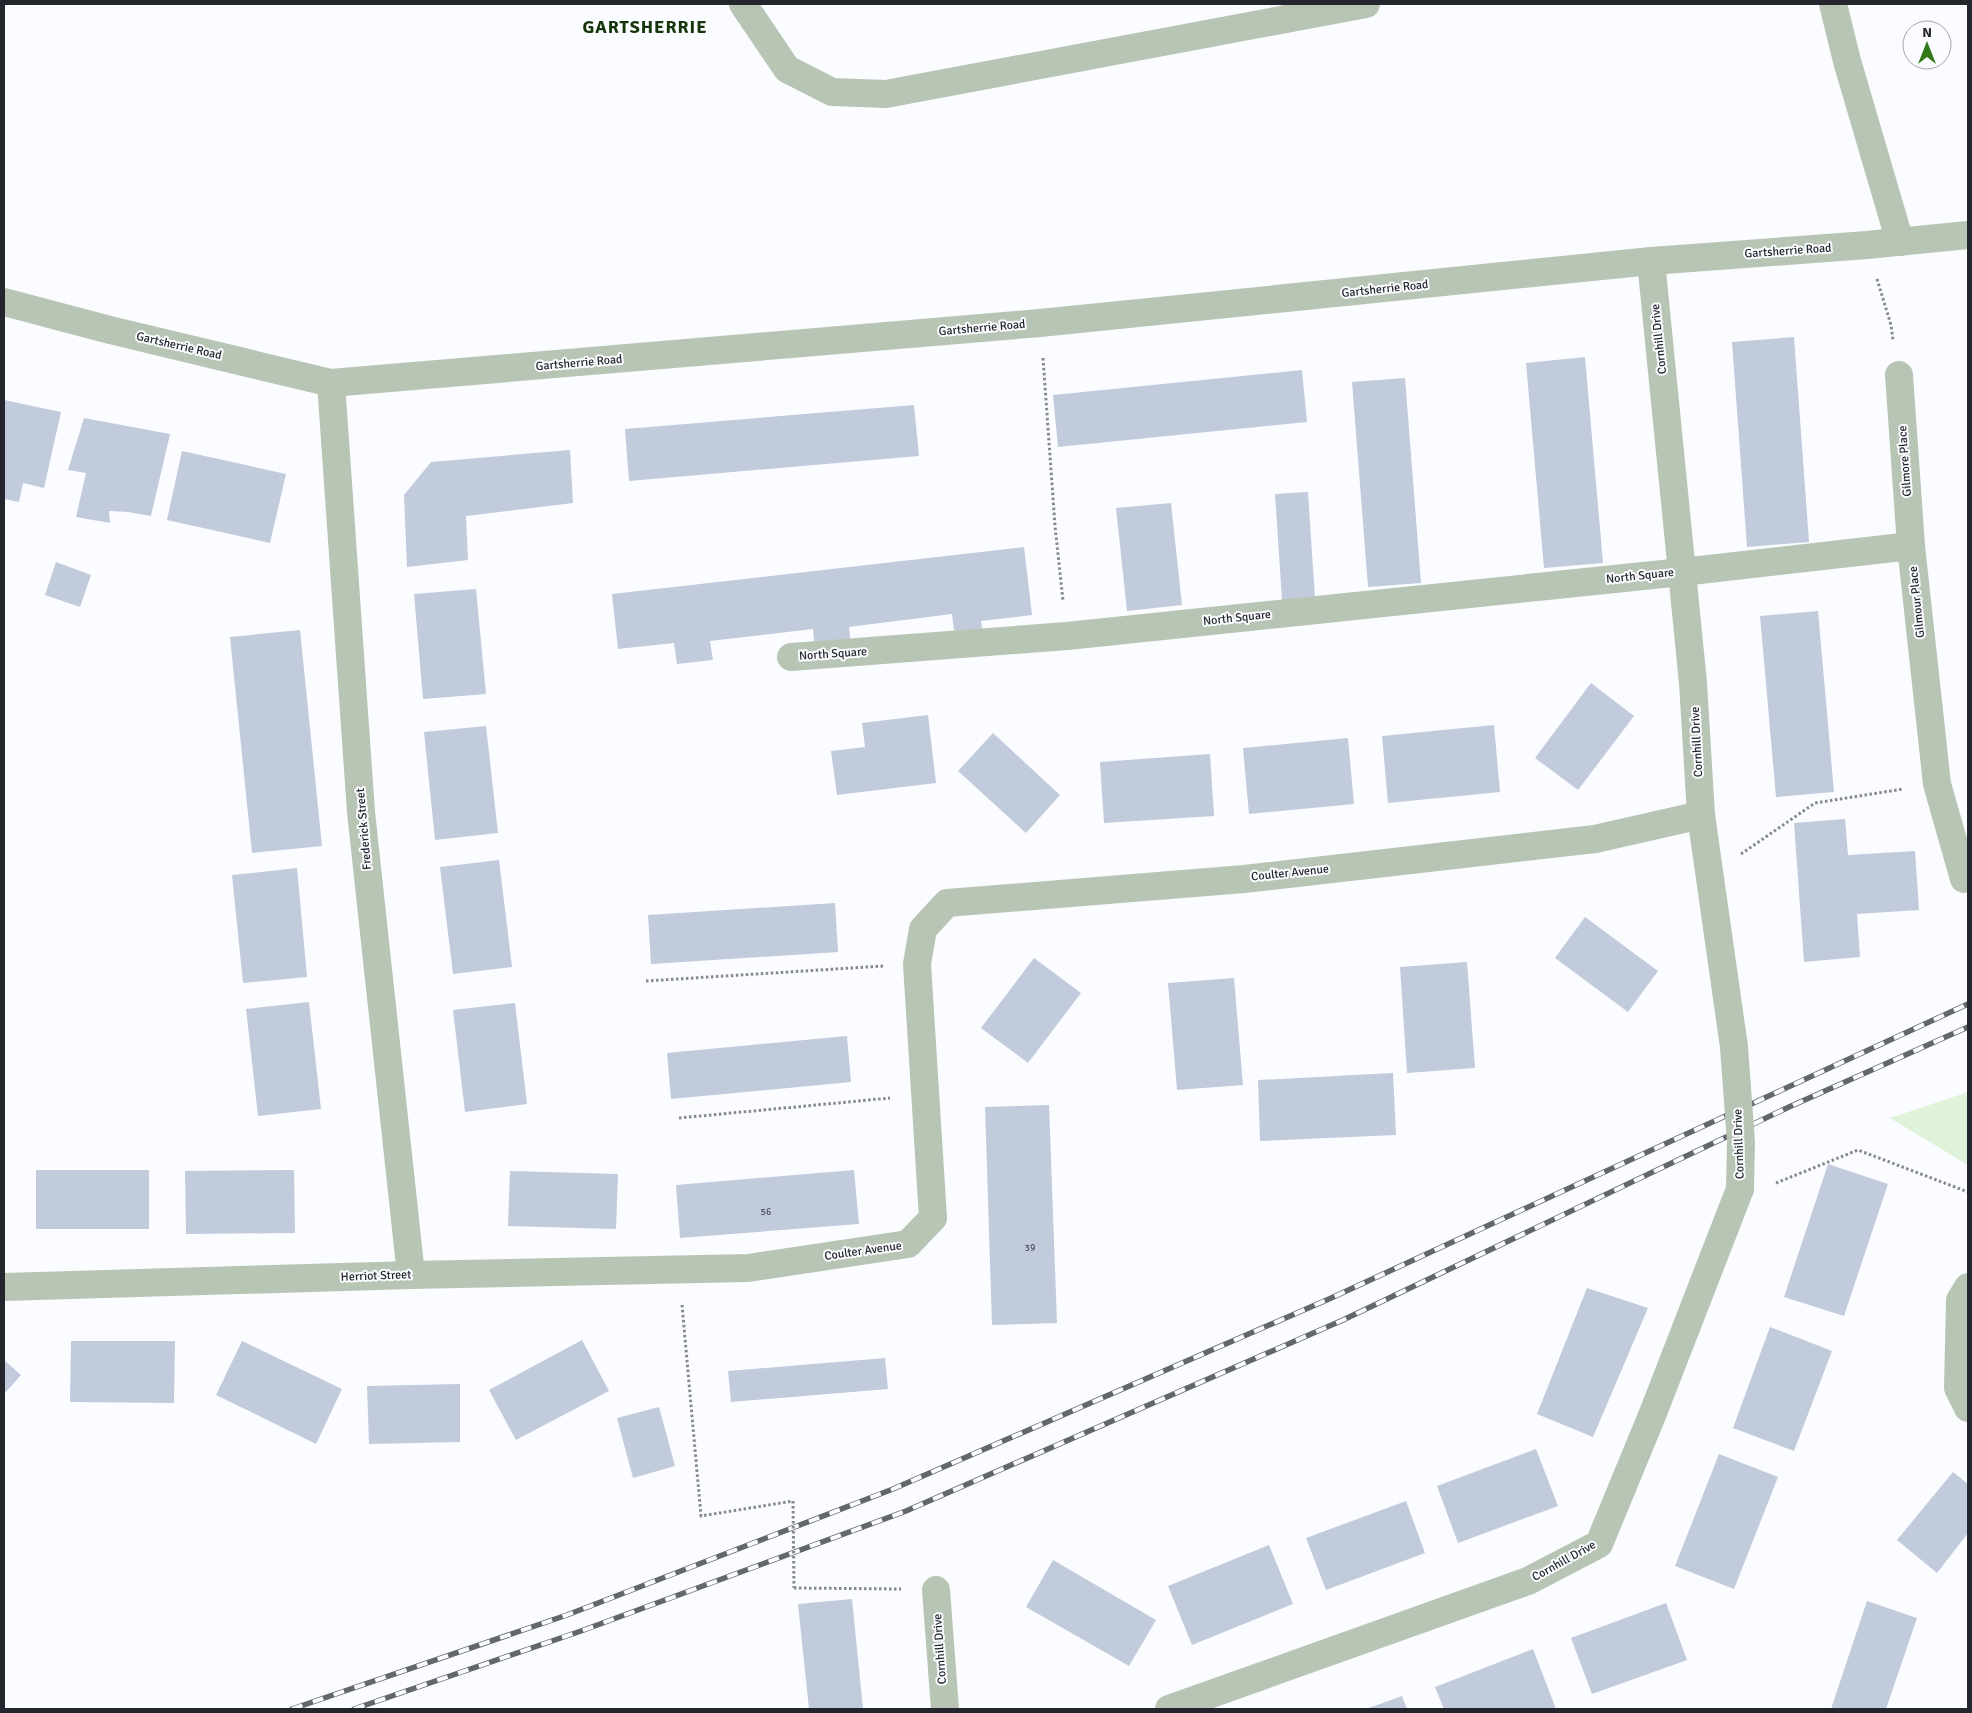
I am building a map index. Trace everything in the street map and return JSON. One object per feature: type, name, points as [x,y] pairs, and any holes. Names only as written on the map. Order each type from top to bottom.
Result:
[{"type":"street","points":[[743,4],[787,69],[832,92],[886,94],[1366,4]]},
{"type":"street","points":[[1833,4],[1847,61],[1900,242]]},
{"type":"street","name":"Gartsherrie Road","points":[[4,302],[331,383],[1040,323],[1651,261],[1867,245],[1968,235]]},
{"type":"street","name":"Cornhill Drive","points":[[1169,1709],[1528,1581],[1599,1544],[1653,1413],[1738,1194],[1741,1142],[1734,1047],[1701,815],[1693,684],[1651,261]]},
{"type":"street","name":"Gilmore Place","points":[[1899,375],[1911,546]]},
{"type":"street","name":"Frederick Street","points":[[331,383],[361,812],[411,1275]]},
{"type":"street","points":[[1682,572],[1911,546]]},
{"type":"street","name":"Gilmour Place","points":[[1911,546],[1936,784],[1964,879],[1968,878]]},
{"type":"street","name":"North Square","points":[[791,658],[1066,636],[1682,572]]},
{"type":"street","name":"Coulter Avenue","points":[[748,1268],[908,1244],[933,1218],[917,964],[923,929],[947,903],[1244,879],[1595,839],[1701,815]]},
{"type":"street","name":"Herriot Street","points":[[4,1287],[411,1275],[748,1268]]},
{"type":"street","points":[[1968,1287],[1960,1300],[1958,1388],[1968,1408]]},
{"type":"street","name":"Cornhill Drive","points":[[936,1590],[945,1709]]},
{"type":"path","points":[[1867,245],[1891,325],[1899,375]]},
{"type":"path","points":[[1040,323],[1055,526],[1066,636]]},
{"type":"path","points":[[1710,875],[1815,803],[1936,784]]},
{"type":"path","points":[[646,981],[917,964]]},
{"type":"path","points":[[679,1118],[925,1094]]},
{"type":"path","points":[[1738,1194],[1858,1150],[1968,1192]]},
{"type":"path","points":[[680,1269],[701,1516],[793,1501],[794,1588],[936,1590]]},
{"type":"green space","points":[[1968,1092],[1968,1165],[1890,1118]]},
{"type":"building","points":[[1794,337],[1809,542],[1747,547],[1732,342]]},
{"type":"building","points":[[1585,357],[1603,563],[1544,568],[1526,363]]},
{"type":"building","points":[[1302,370],[1307,422],[1058,447],[1053,395]]},
{"type":"building","points":[[1405,378],[1421,583],[1368,587],[1352,382]]},
{"type":"building","points":[[4,400],[61,412],[44,488],[23,483],[19,502],[4,499]]},
{"type":"building","points":[[914,405],[919,456],[629,481],[625,429]]},
{"type":"building","points":[[84,418],[170,434],[151,516],[109,511],[110,523],[76,517],[86,473],[68,470]]},
{"type":"building","points":[[570,450],[573,503],[466,516],[468,560],[407,567],[404,495],[431,462]]},
{"type":"building","points":[[182,451],[286,474],[270,543],[167,520]]},
{"type":"building","points":[[1308,492],[1315,598],[1282,600],[1275,494]]},
{"type":"building","points":[[1171,503],[1182,605],[1127,611],[1116,508]]},
{"type":"building","points":[[1024,547],[1032,615],[981,621],[983,636],[955,638],[952,614],[849,627],[851,645],[815,649],[813,629],[710,641],[713,660],[677,664],[674,643],[618,649],[612,594]]},
{"type":"building","points":[[56,562],[91,575],[80,607],[45,595]]},
{"type":"building","points":[[476,589],[486,694],[423,699],[414,594]]},
{"type":"building","points":[[1818,611],[1834,792],[1776,797],[1760,616]]},
{"type":"building","points":[[300,630],[322,846],[252,853],[230,637]]},
{"type":"building","points":[[1591,683],[1634,716],[1578,790],[1535,758]]},
{"type":"building","points":[[928,715],[936,783],[837,795],[831,751],[865,747],[862,723]]},
{"type":"building","points":[[1494,725],[1500,792],[1388,803],[1382,736]]},
{"type":"building","points":[[486,726],[498,833],[435,840],[424,732]]},
{"type":"building","points":[[993,733],[1060,795],[1026,833],[958,771]]},
{"type":"building","points":[[1348,738],[1354,804],[1249,814],[1243,748]]},
{"type":"building","points":[[1210,754],[1214,816],[1104,823],[1100,762]]},
{"type":"building","points":[[1845,819],[1848,855],[1915,851],[1919,910],[1857,914],[1860,957],[1804,962],[1794,823]]},
{"type":"building","points":[[499,860],[512,967],[453,974],[440,867]]},
{"type":"building","points":[[297,868],[307,977],[243,983],[232,875]]},
{"type":"building","points":[[835,903],[838,952],[651,964],[648,915]]},
{"type":"building","points":[[1585,917],[1658,971],[1628,1012],[1555,958]]},
{"type":"building","points":[[1034,958],[1081,993],[1028,1063],[981,1028]]},
{"type":"building","points":[[1467,962],[1475,1068],[1407,1073],[1400,967]]},
{"type":"building","points":[[1234,978],[1243,1085],[1177,1090],[1168,983]]},
{"type":"building","points":[[309,1002],[321,1109],[258,1116],[246,1009]]},
{"type":"building","points":[[515,1003],[527,1104],[465,1112],[453,1010]]},
{"type":"building","points":[[847,1036],[851,1082],[671,1099],[667,1053]]},
{"type":"building","points":[[1393,1073],[1396,1135],[1260,1141],[1258,1080]]},
{"type":"building","points":[[1049,1105],[1057,1323],[992,1325],[985,1107]]},
{"type":"building","points":[[1828,1164],[1888,1184],[1844,1316],[1784,1297]]},
{"type":"building","points":[[36,1170],[149,1170],[149,1229],[36,1229]]},
{"type":"building","points":[[294,1170],[295,1233],[186,1234],[185,1171]]},
{"type":"building","points":[[854,1170],[859,1224],[680,1238],[676,1185]]},
{"type":"building","points":[[510,1171],[618,1174],[616,1229],[508,1226]]},
{"type":"building","points":[[1587,1288],[1648,1308],[1593,1437],[1537,1414]]},
{"type":"building","points":[[1770,1327],[1832,1351],[1794,1451],[1733,1428]]},
{"type":"building","points":[[582,1340],[609,1391],[516,1440],[489,1390]]},
{"type":"building","points":[[71,1341],[175,1341],[174,1403],[70,1402]]},
{"type":"building","points":[[242,1341],[342,1389],[316,1444],[216,1395]]},
{"type":"building","points":[[885,1358],[888,1389],[731,1402],[728,1371]]},
{"type":"building","points":[[4,1360],[21,1375],[4,1394]]},
{"type":"building","points":[[460,1384],[460,1442],[369,1444],[367,1386]]},
{"type":"building","points":[[659,1407],[675,1466],[633,1478],[617,1418]]},
{"type":"building","points":[[1536,1449],[1558,1506],[1458,1543],[1437,1486]]},
{"type":"building","points":[[1719,1454],[1778,1477],[1734,1589],[1675,1566]]},
{"type":"building","points":[[1953,1472],[1968,1484],[1968,1533],[1937,1573],[1897,1540]]},
{"type":"building","points":[[1406,1501],[1425,1553],[1326,1590],[1306,1538]]},
{"type":"building","points":[[1269,1545],[1293,1604],[1192,1645],[1168,1586]]},
{"type":"building","points":[[1053,1560],[1156,1620],[1129,1666],[1026,1607]]},
{"type":"building","points":[[852,1599],[863,1709],[809,1709],[798,1604]]},
{"type":"building","points":[[1867,1601],[1917,1618],[1886,1709],[1831,1709]]},
{"type":"building","points":[[1666,1603],[1687,1660],[1592,1694],[1571,1638]]},
{"type":"building","points":[[1533,1649],[1556,1709],[1444,1709],[1435,1687]]},
{"type":"building","points":[[1402,1696],[1407,1709],[1366,1709]]},
{"type":"railway","points":[[292,1709],[567,1615],[893,1489],[1329,1299],[1968,1004]]},
{"type":"railway","points":[[354,1709],[581,1631],[906,1511],[1343,1320],[1789,1107],[1968,1027]]},
{"type":"district","name":"GARTSHERRIE","points":[[645,27]]}]
